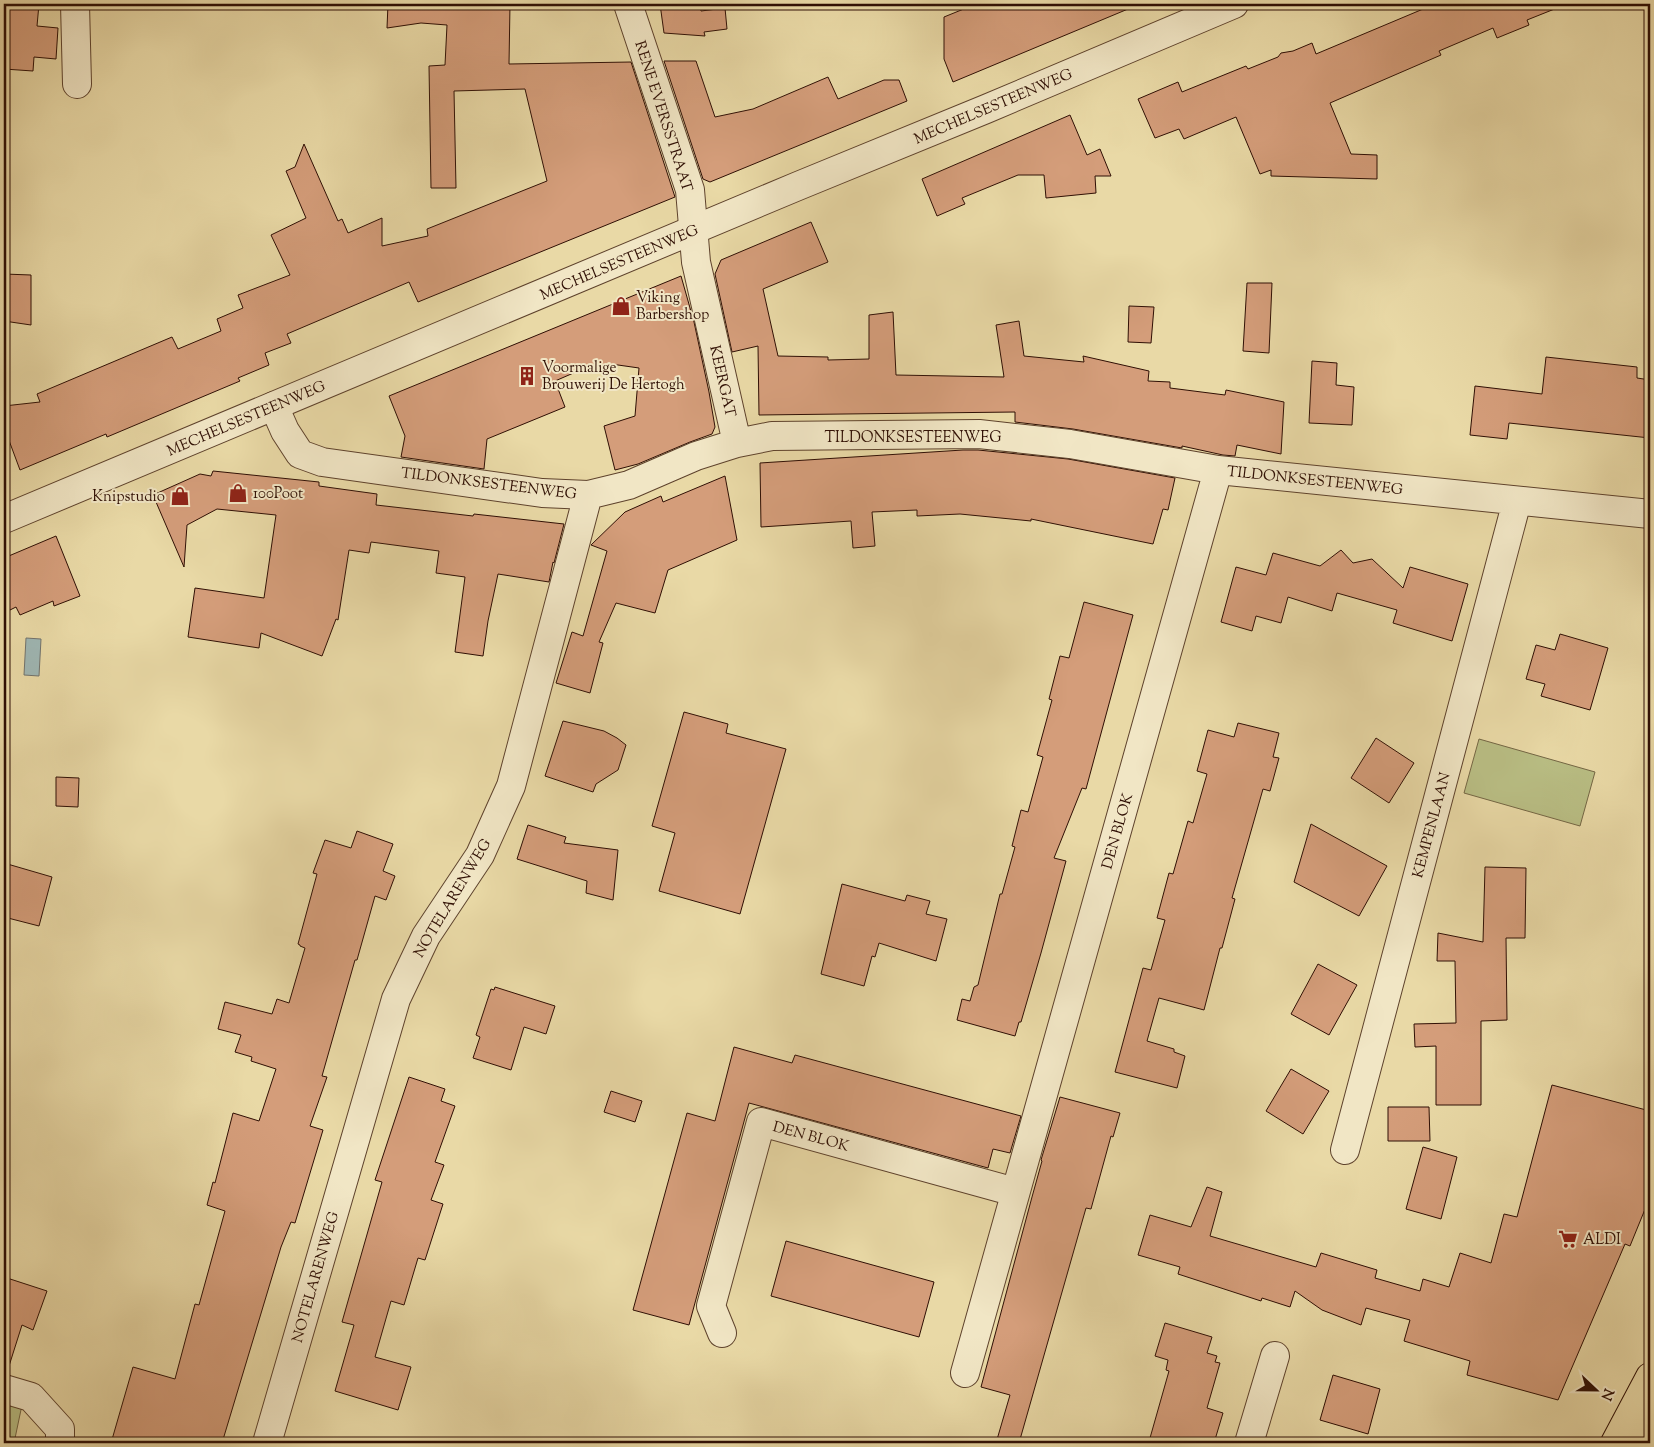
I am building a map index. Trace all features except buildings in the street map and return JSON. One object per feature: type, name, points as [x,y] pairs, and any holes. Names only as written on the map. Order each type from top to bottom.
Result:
[{"type":"main road","points":[[1614,1443],[1650,1377]]},
{"type":"main road","points":[[1639,1443],[1650,1424]]},
{"type":"street","points":[[75,4],[77,84]]},
{"type":"street","name":"RENE EVERSSTRAAT","points":[[628,4],[690,190],[694,230]]},
{"type":"street","name":"MECHELSESTEENWEG","points":[[4,519],[1234,4]]},
{"type":"street","name":"KEERGAT","points":[[694,230],[698,272],[737,443]]},
{"type":"street","name":"TILDONKSESTEENWEG","points":[[274,406],[285,431],[300,454],[322,462],[542,493],[588,495],[629,485],[696,456],[737,443],[772,436],[979,434],[1070,444],[1218,470],[1650,514]]},
{"type":"street","name":"DEN BLOK","points":[[965,1373],[1218,470]]},
{"type":"street","name":"NOTELARENWEG","points":[[267,1443],[396,999],[426,936],[480,855],[511,786],[588,495]]},
{"type":"street","name":"KEMPENLAAN","points":[[1345,1150],[1517,501]]},
{"type":"street","name":"DEN BLOK","points":[[722,1333],[711,1306],[760,1122],[1015,1192]]},
{"type":"street","points":[[1249,1443],[1275,1356]]},
{"type":"street","points":[[4,1389],[31,1397],[60,1429],[60,1443]]},
{"type":"green space","points":[[1479,739],[1595,772],[1580,826],[1464,793]]},
{"type":"green space","points":[[4,1400],[22,1405],[14,1443],[4,1443]]},
{"type":"water","points":[[26,638],[41,639],[39,676],[24,675]]},
{"type":"place","name":"Viking Barbershop","points":[[621,306]]},
{"type":"place","name":"Voormalige Brouwerij De Hertogh","points":[[527,376]]},
{"type":"place","name":"100Poot","points":[[238,493]]},
{"type":"place","name":"Knipstudio","points":[[180,496]]},
{"type":"place","name":"ALDI","points":[[1568,1239]]}]
